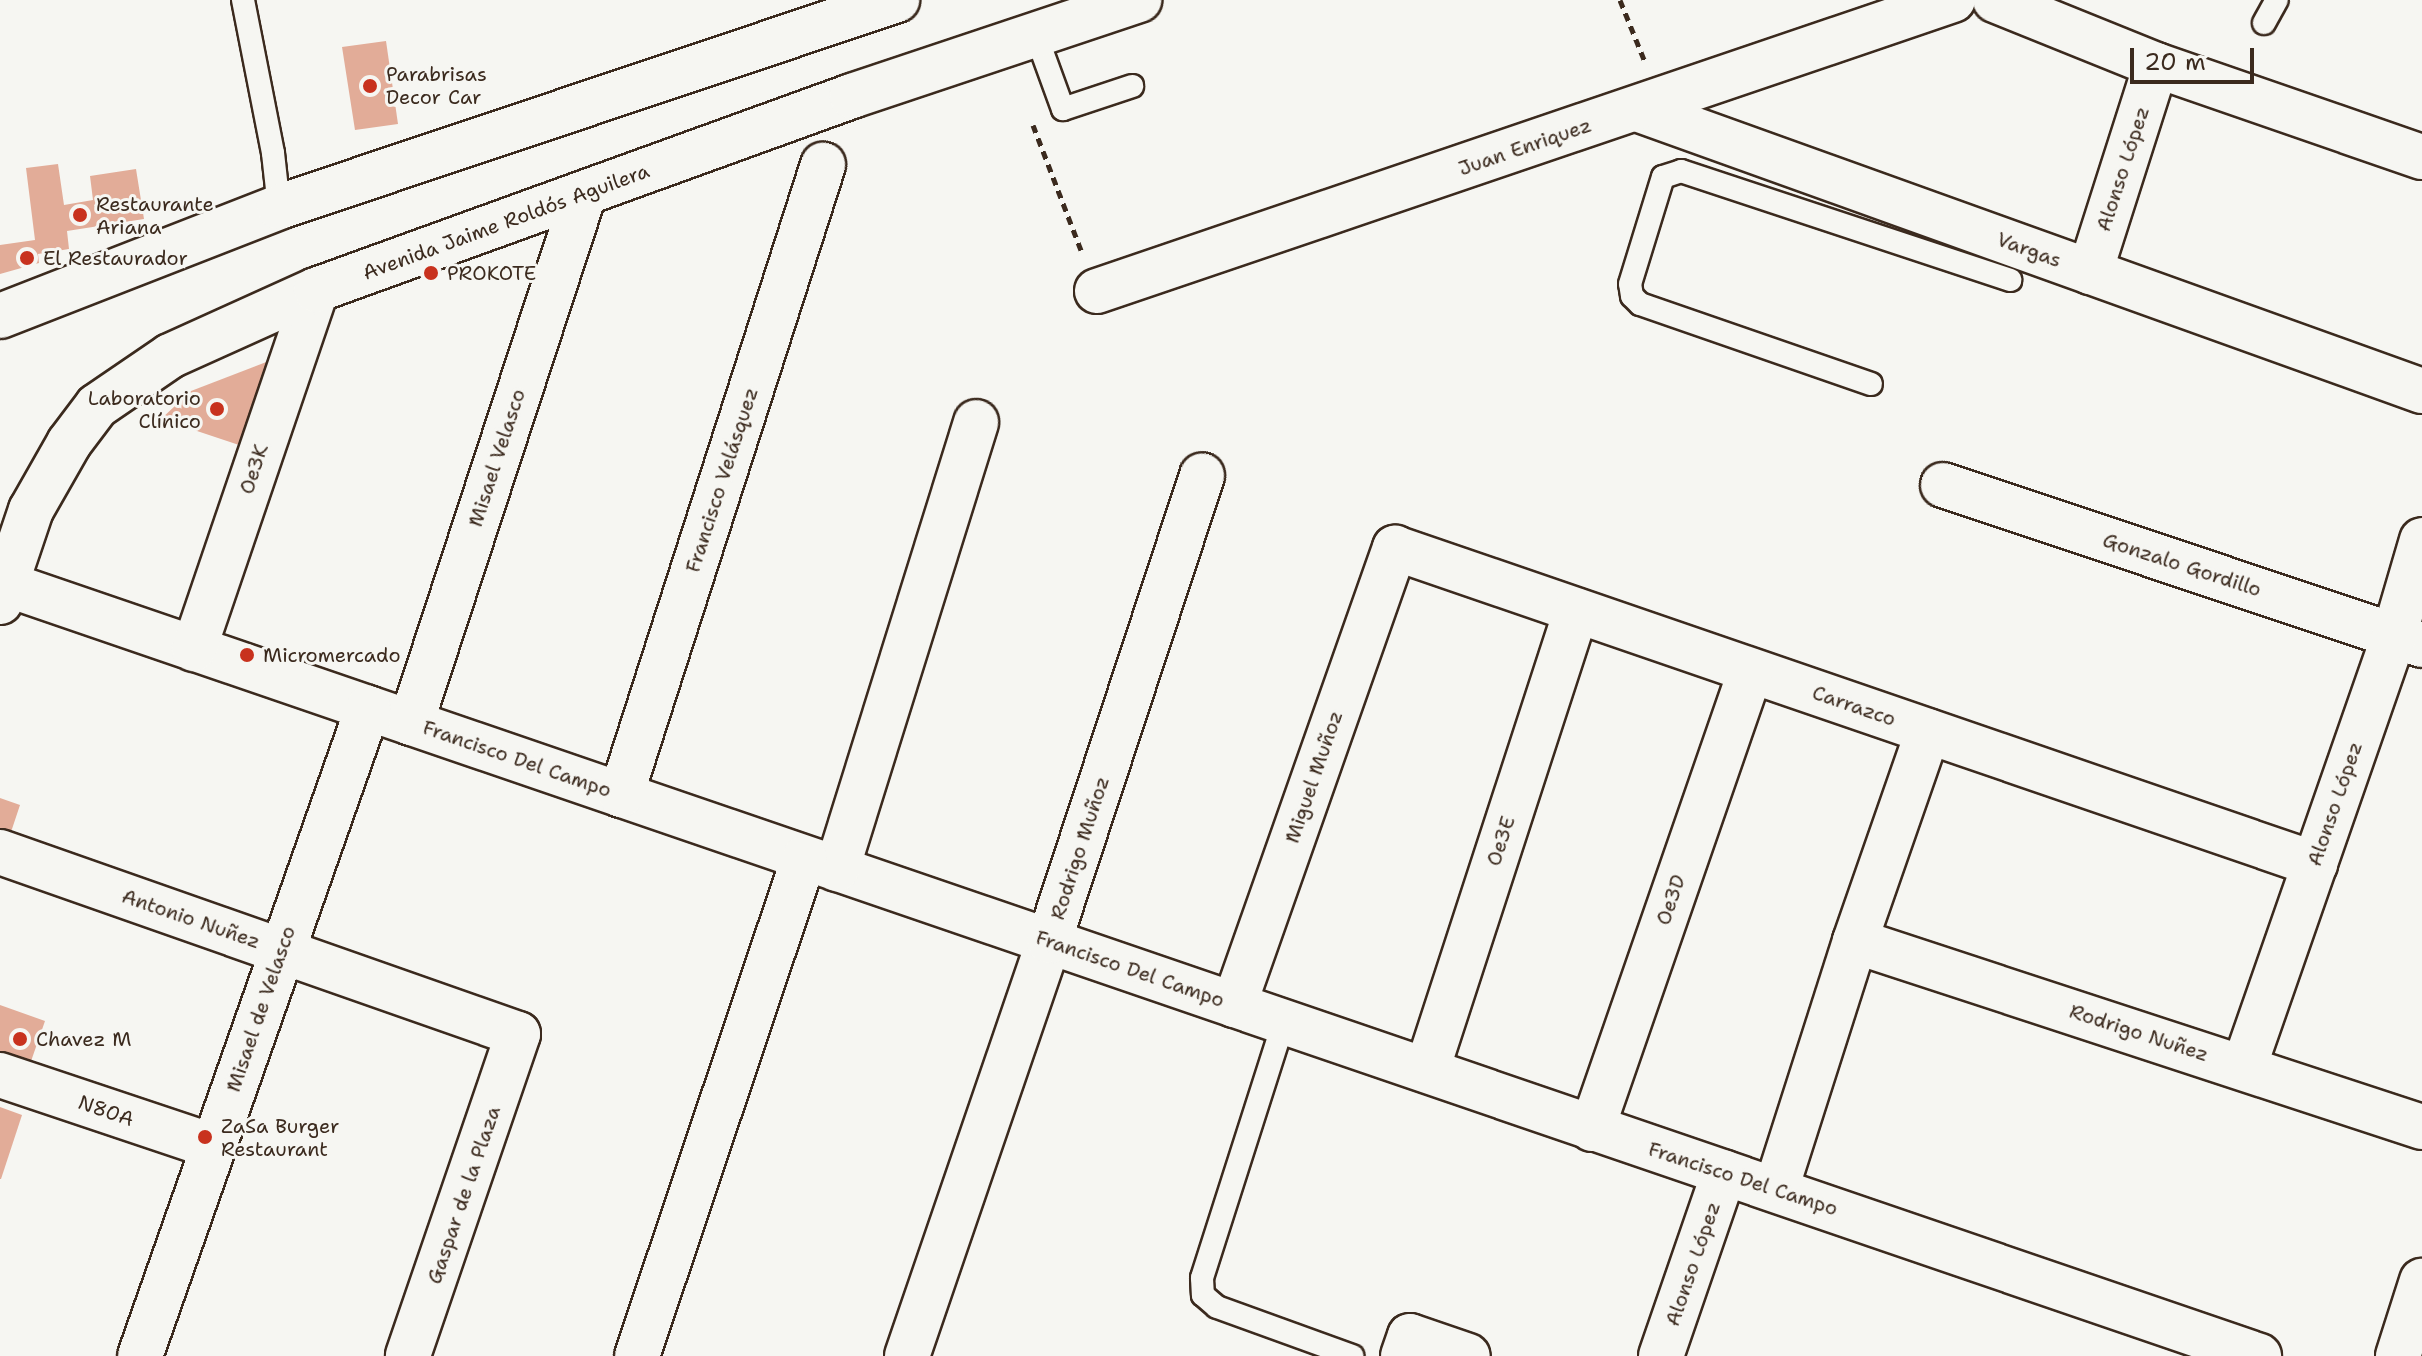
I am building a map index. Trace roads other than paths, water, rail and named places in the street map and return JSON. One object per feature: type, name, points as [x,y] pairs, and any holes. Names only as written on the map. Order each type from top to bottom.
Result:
[{"type":"street","name":"Avenida Jaime Roldós Aguilera","points":[[2,589],[31,510],[47,478],[97,406],[170,356],[316,290],[852,96],[1139,0]]},
{"type":"street","name":"Juan Enriquez","points":[[1097,291],[1953,0]]},
{"type":"street","points":[[1995,0],[2156,65],[2422,157]]},
{"type":"street","points":[[0,316],[279,207],[888,2]]},
{"type":"street","name":"Alonso López","points":[[2090,272],[2156,65]]},
{"type":"street","name":"Vargas","points":[[1649,105],[2090,272],[2422,391]]},
{"type":"street","name":"Francisco Velásquez","points":[[621,795],[823,165]]},
{"type":"street","name":"Misael Velasco","points":[[411,723],[584,194]]},
{"type":"street","name":"Oe3K","points":[[194,649],[316,290]]},
{"type":"street","points":[[637,1356],[820,863],[976,422]]},
{"type":"street","name":"Rodrigo Muñoz","points":[[907,1356],[1049,941],[1202,476]]},
{"type":"street","name":"Gonzalo Gordillo","points":[[1943,485],[2408,641]]},
{"type":"street","name":"Alonso López","points":[[2244,1067],[2315,864],[2408,641],[2422,540]]},
{"type":"street","name":"Carrazco","points":[[1395,548],[2315,864]]},
{"type":"street","name":"Miguel Muñoz","points":[[1234,1005],[1395,548]]},
{"type":"street","name":"Francisco Del Campo","points":[[2,589],[194,649],[1592,1129],[1776,1189],[2147,1338],[2259,1356]]},
{"type":"street","name":"Oe3E","points":[[1427,1070],[1576,611]]},
{"type":"street","name":"Oe3D","points":[[1592,1129],[1751,671]]},
{"type":"street","name":"Misael de Velasco","points":[[140,1356],[368,708]]},
{"type":"street","points":[[1776,1189],[1855,941],[1928,731]]},
{"type":"street","name":"Antonio Nuñez","points":[[0,852],[518,1034]]},
{"type":"street","name":"Rodrigo Nuñez","points":[[1855,941],[2422,1127]]},
{"type":"street","name":"Gaspar de la Plaza","points":[[408,1356],[518,1034]]},
{"type":"street","name":"N80A","points":[[0,1075],[212,1146]]},
{"type":"street","name":"Alonso López","points":[[1661,1356],[1724,1173]]},
{"type":"street","points":[[2398,1356],[2422,1281]]},
{"type":"street","points":[[1407,1346],[1468,1356]]},
{"type":"lane","points":[[243,0],[273,153],[279,207]]},
{"type":"lane","points":[[2264,23],[2277,0]]},
{"type":"lane","points":[[1036,35],[1063,109],[1132,86]]},
{"type":"lane","points":[[1871,384],[1640,304],[1632,296],[1630,284],[1663,177],[1681,171],[2010,280]]},
{"type":"lane","points":[[1284,1021],[1202,1278],[1203,1295],[1217,1307],[1352,1356]]},
{"type":"place","name":"Parabrisas Decor Car","points":[[370,86]]},
{"type":"place","name":"Restaurante Ariana","points":[[80,215]]},
{"type":"place","name":"El Restaurador","points":[[27,258]]},
{"type":"place","name":"PROKOTE","points":[[431,273]]},
{"type":"place","name":"Laboratorio Clínico","points":[[217,409]]},
{"type":"place","name":"Micromercado","points":[[247,655]]},
{"type":"place","name":"Chavez M","points":[[20,1039]]},
{"type":"place","name":"ZaSa Burger Restaurant","points":[[205,1137]]}]
